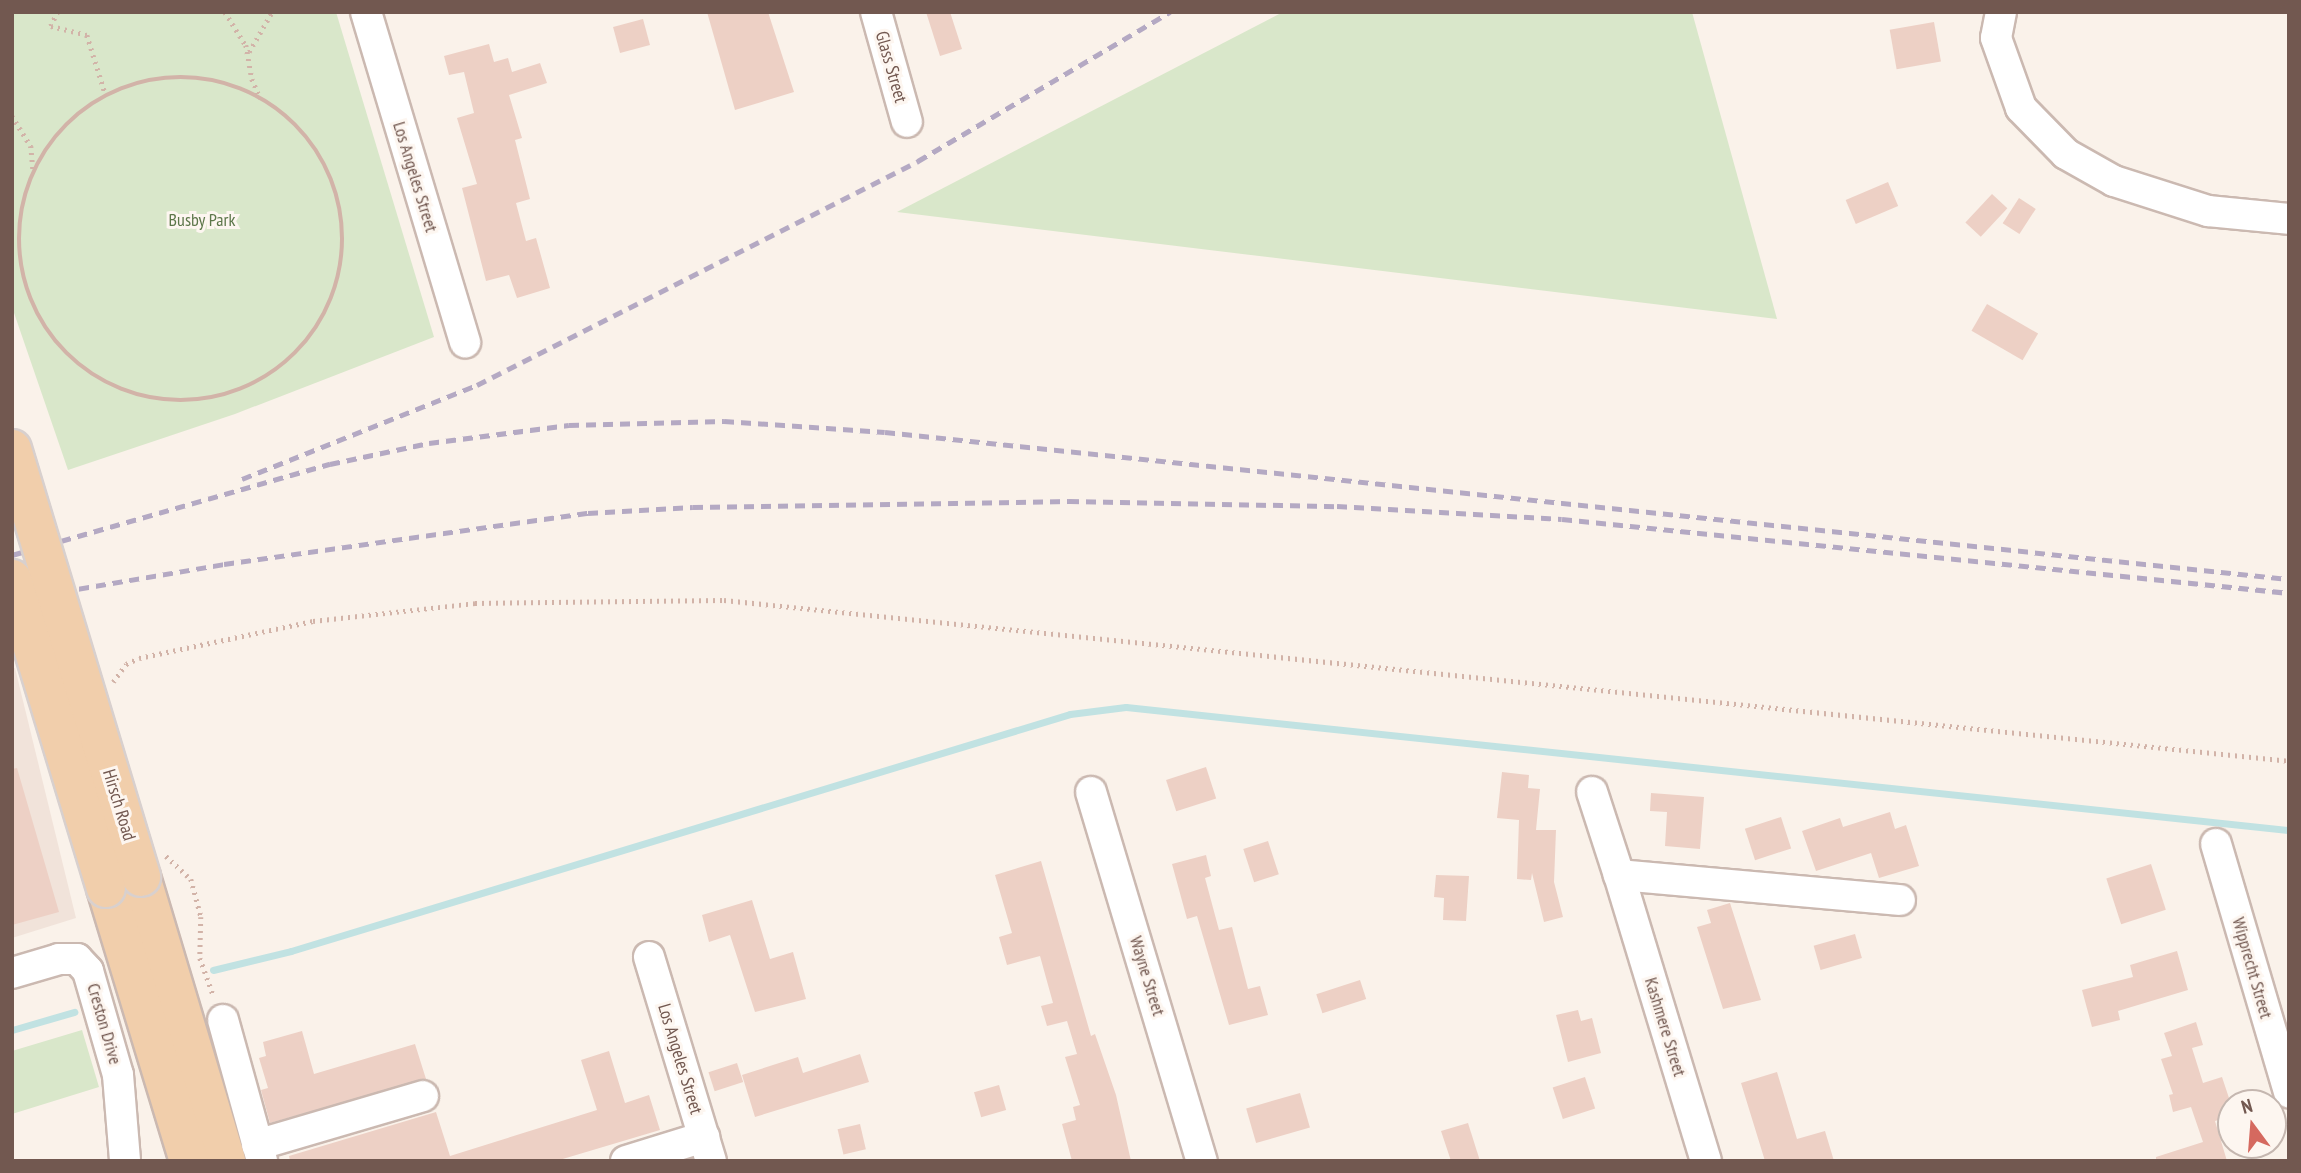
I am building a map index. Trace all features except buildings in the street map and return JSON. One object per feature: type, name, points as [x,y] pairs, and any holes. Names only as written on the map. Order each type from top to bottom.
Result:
[{"type":"main road","name":"Hirsch Road","points":[[12,449],[123,883],[189,1161]]},
{"type":"main road","name":"Hirsch Road","points":[[12,579],[123,883],[248,1155]]},
{"type":"street","name":"Los Angeles Street","points":[[366,12],[465,342]]},
{"type":"street","name":"Glass Street","points":[[876,12],[907,122]]},
{"type":"street","points":[[2001,12],[1996,38],[2021,108],[2066,154],[2114,181],[2208,211],[2289,219]]},
{"type":"street","name":"Wayne Street","points":[[1091,792],[1202,1161]]},
{"type":"street","name":"Kashmere Street","points":[[1592,792],[1706,1161]]},
{"type":"street","name":"Wipprecht Street","points":[[2216,844],[2289,1092]]},
{"type":"street","points":[[1622,884],[1900,900]]},
{"type":"street","name":"Los Angeles Street","points":[[649,957],[707,1149]]},
{"type":"street","name":"Creston Drive","points":[[12,973],[59,959],[77,959],[88,971],[118,1075],[124,1161]]},
{"type":"street","points":[[223,1020],[248,1155],[422,1096]]},
{"type":"street","points":[[626,1161],[707,1149]]},
{"type":"path","points":[[58,12],[51,26],[87,35],[106,96]]},
{"type":"path","points":[[225,12],[249,53],[252,79],[260,98]]},
{"type":"path","points":[[249,53],[272,12]]},
{"type":"path","points":[[191,78],[215,81],[260,98],[299,128],[326,167],[341,213],[342,250],[336,285],[315,329],[283,365],[241,389],[194,400],[146,397],[100,380],[62,351],[35,311],[20,265],[20,217],[34,171],[60,131],[106,96],[143,82],[191,78]]},
{"type":"path","points":[[12,116],[31,146],[34,171]]},
{"type":"path","points":[[111,692],[118,671],[132,660],[313,621],[475,603],[724,600],[2289,761]]},
{"type":"path","points":[[160,844],[165,856],[191,879],[201,917],[200,958],[223,1020]]},
{"type":"shaded area","points":[[15,668],[76,918],[12,938],[12,669]]},
{"type":"green space","name":"Busby Park","points":[[12,12],[336,12],[434,337],[235,414],[68,470],[12,307]]},
{"type":"green space","points":[[1283,12],[1692,12],[1777,319],[897,212]]},
{"type":"green space","points":[[82,1030],[99,1087],[12,1114],[12,1051]]},
{"type":"waterway","points":[[213,970],[291,951],[1070,714],[1126,707],[2289,830]]},
{"type":"waterway","points":[[12,1030],[74,1012]]},
{"type":"railway","points":[[242,479],[477,385],[918,161],[1170,12]]},
{"type":"railway","points":[[12,555],[330,464],[429,443],[569,425],[724,421],[885,432],[2289,579]]},
{"type":"railway","points":[[12,600],[224,564],[588,513],[693,507],[1069,501],[1337,506],[1562,519],[2289,593]]}]
